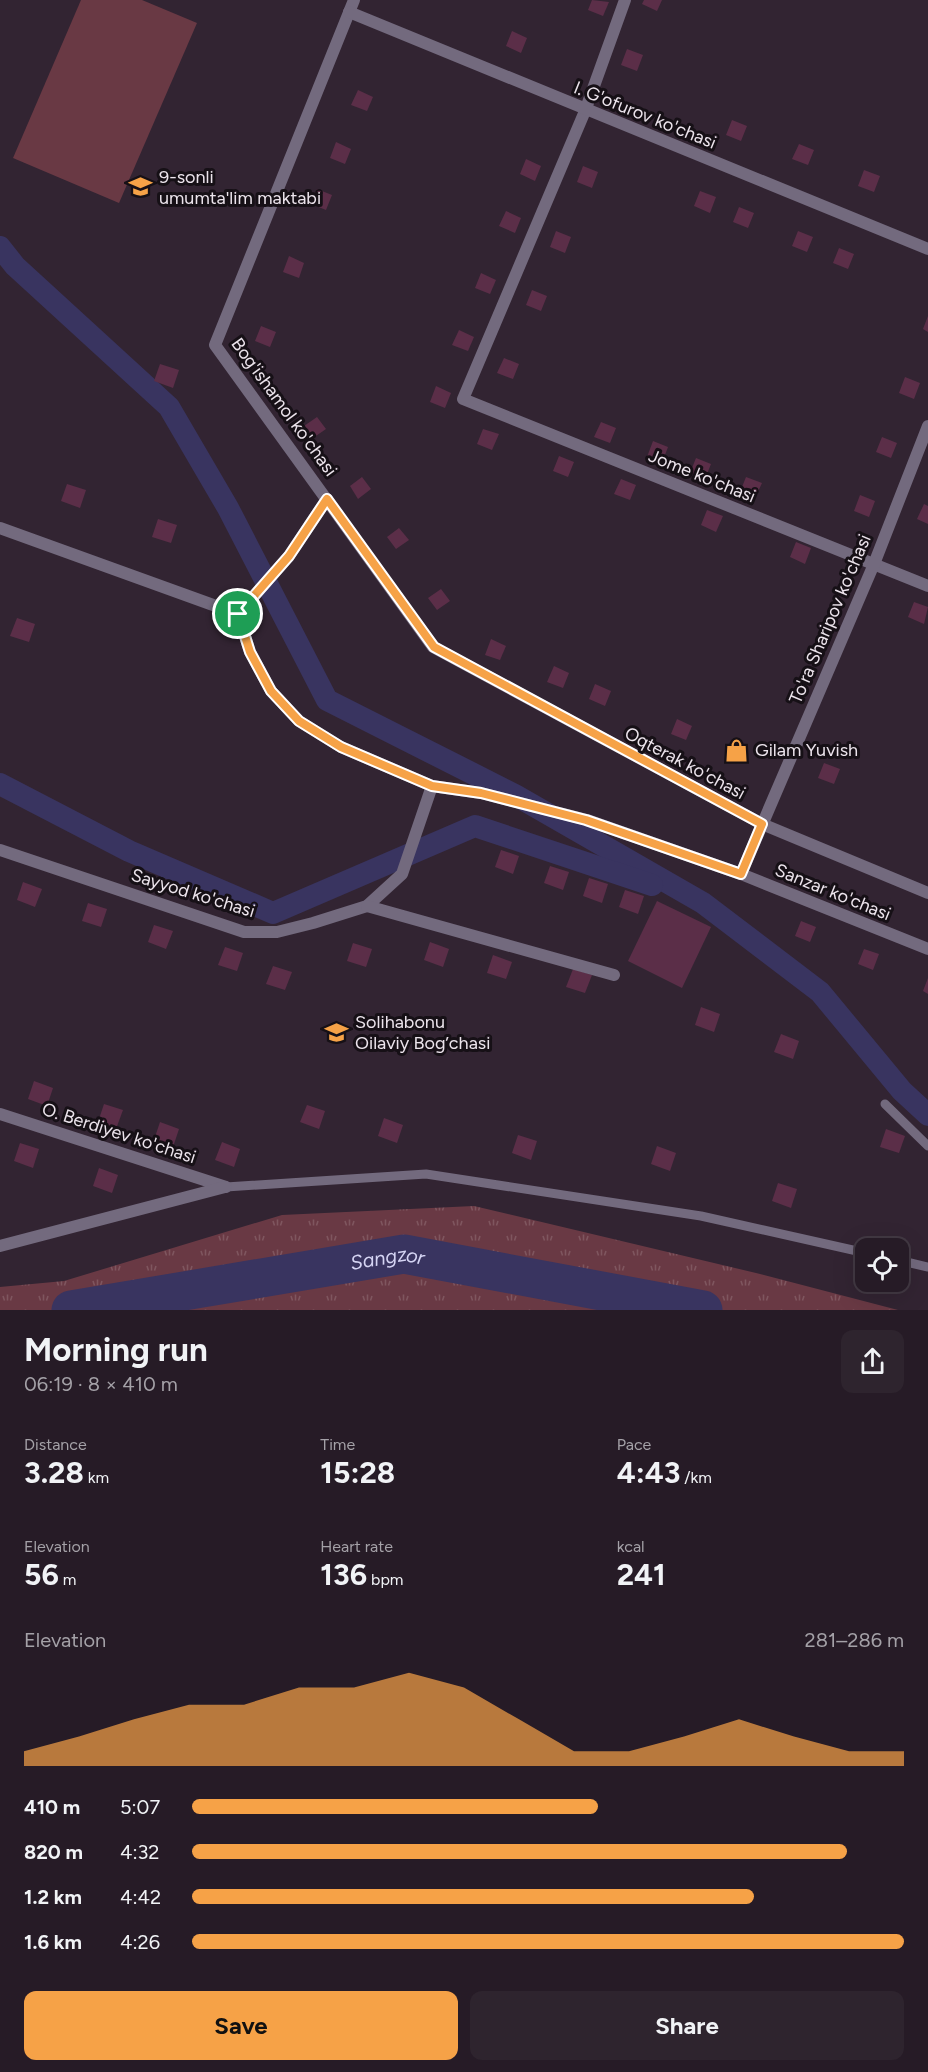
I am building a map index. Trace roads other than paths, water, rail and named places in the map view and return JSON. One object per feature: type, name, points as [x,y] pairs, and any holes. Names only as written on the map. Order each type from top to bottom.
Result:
[{"type":"street","points":[[585,111],[626,0]]},
{"type":"street","name":"I. G'ofurov ko'chasi","points":[[352,6],[585,111],[928,249]]},
{"type":"street","name":"Bog'ishamol ko'chasi","points":[[352,6],[215,345],[434,647]]},
{"type":"street","name":"Jome ko'chasi","points":[[585,111],[463,399],[928,586]]},
{"type":"street","name":"To'ra Sharipov ko'chasi","points":[[762,824],[874,564],[928,426]]},
{"type":"street","points":[[0,528],[238,614],[254,593],[289,556],[327,499]]},
{"type":"street","name":"Sanzar ko'chasi","points":[[238,614],[250,652],[271,691],[299,721],[341,747],[432,786],[481,793],[586,820],[741,874],[928,949]]},
{"type":"street","name":"Oqterak ko'chasi","points":[[434,647],[762,824],[928,893]]},
{"type":"street","name":"Sayyod ko'chasi","points":[[0,850],[244,932],[276,932],[367,906],[402,874],[432,786]]},
{"type":"street","points":[[741,874],[762,824]]},
{"type":"street","points":[[367,906],[614,975]]},
{"type":"street","name":"O. Berdiyev ko'chasi","points":[[0,1114],[226,1187]]},
{"type":"street","points":[[0,1246],[226,1187]]},
{"type":"lane","points":[[885,1104],[928,1146]]},
{"type":"lane","points":[[226,1187],[426,1174],[701,1216],[855,1251]]},
{"type":"lane","points":[[909,1263],[928,1267]]},
{"type":"waterway","points":[[0,247],[15,266],[169,407],[228,508],[327,700],[515,795],[703,903],[820,992],[902,1091],[928,1115]]},
{"type":"waterway","points":[[0,784],[129,851],[273,913],[475,826],[652,885]]},
{"type":"waterway","name":"Sangzor","points":[[71,1310],[404,1254],[703,1310]]},
{"type":"place","name":"9-sonli umumta'lim maktabi","points":[[141,187]]},
{"type":"place","name":"Gilam Yuvish","points":[[737,750]]},
{"type":"place","name":"Solihabonu Oilaviy Bog’chasi","points":[[337,1032]]}]
